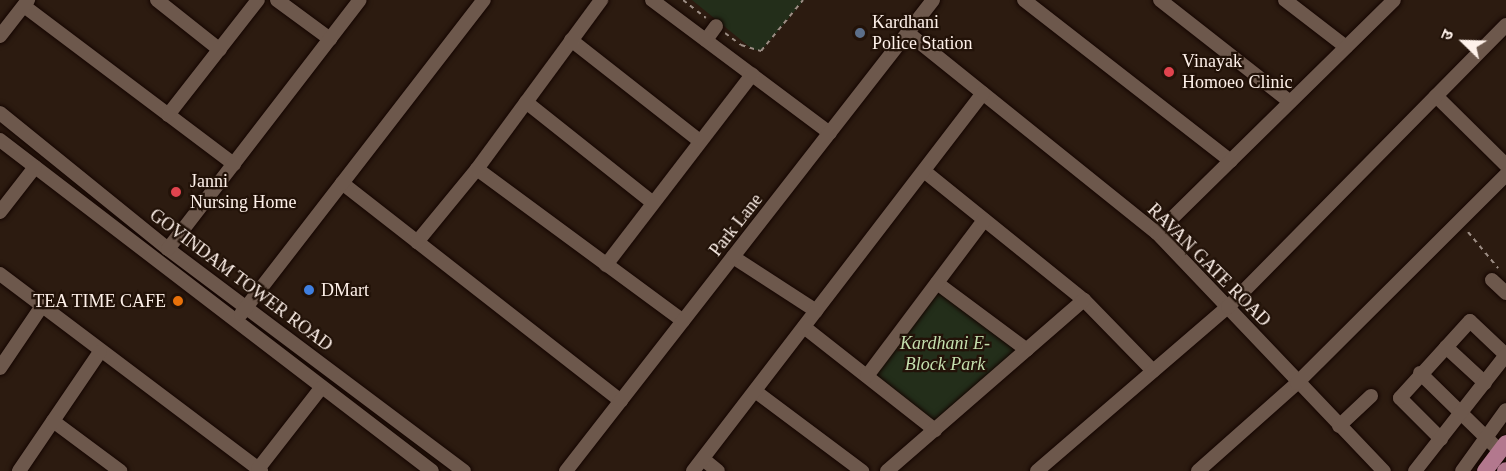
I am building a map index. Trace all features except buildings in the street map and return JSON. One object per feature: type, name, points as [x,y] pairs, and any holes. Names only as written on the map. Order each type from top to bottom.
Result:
[{"type":"street","points":[[157,0],[220,50]]},
{"type":"street","points":[[168,115],[258,0]]},
{"type":"street","points":[[277,0],[330,39]]},
{"type":"street","points":[[168,249],[360,0]]},
{"type":"street","points":[[234,321],[484,0]]},
{"type":"street","points":[[417,242],[477,169],[600,0]]},
{"type":"street","points":[[652,0],[830,133]]},
{"type":"street","name":"Park Lane","points":[[566,471],[933,0]]},
{"type":"street","points":[[1024,0],[1231,161]]},
{"type":"street","points":[[1039,12],[1049,0]]},
{"type":"street","points":[[1160,0],[1290,102]]},
{"type":"street","points":[[1157,233],[1394,0]]},
{"type":"street","points":[[1287,1],[1346,48]]},
{"type":"street","points":[[0,36],[26,3],[234,164]]},
{"type":"street","points":[[1037,471],[1228,307],[1506,25]]},
{"type":"street","points":[[706,40],[716,26]]},
{"type":"street","name":"RAVAN GATE ROAD","points":[[908,33],[1157,233],[1297,383],[1384,471]]},
{"type":"street","points":[[571,40],[700,141]]},
{"type":"street","points":[[606,265],[752,75]]},
{"type":"street","points":[[693,471],[983,93]]},
{"type":"street","points":[[1436,96],[1506,165]]},
{"type":"street","points":[[526,102],[653,202]]},
{"type":"street","name":"GOVINDAM TOWER ROAD","points":[[0,113],[168,249],[464,471]]},
{"type":"street","name":"GOVINDAM TOWER ROAD","points":[[0,140],[432,471]]},
{"type":"street","points":[[0,212],[35,167]]},
{"type":"street","points":[[477,169],[683,321]]},
{"type":"street","points":[[924,171],[1084,300],[1153,371]]},
{"type":"street","points":[[1198,471],[1297,383],[1506,175]]},
{"type":"street","points":[[342,183],[621,401]]},
{"type":"street","points":[[867,376],[984,220]]},
{"type":"street","points":[[733,257],[816,311]]},
{"type":"street","points":[[0,274],[100,352],[260,470],[321,388]]},
{"type":"street","points":[[1492,280],[1506,293]]},
{"type":"street","points":[[937,283],[1027,350]]},
{"type":"street","points":[[887,471],[1084,300]]},
{"type":"street","points":[[1,364],[42,306]]},
{"type":"street","points":[[1415,471],[1441,439],[1461,414],[1506,355],[1470,321],[1420,373],[1400,398],[1441,439]]},
{"type":"street","points":[[804,327],[935,430]]},
{"type":"street","points":[[1446,347],[1485,383]]},
{"type":"street","points":[[19,471],[100,352]]},
{"type":"street","points":[[1420,373],[1486,438],[1499,463]]},
{"type":"street","points":[[755,391],[862,471]]},
{"type":"street","points":[[1339,426],[1371,396]]},
{"type":"street","points":[[1462,471],[1506,410]]},
{"type":"street","points":[[53,422],[120,471]]},
{"type":"street","points":[[703,459],[718,471]]},
{"type":"path","points":[[683,0],[741,45],[761,51],[803,0]]},
{"type":"path","points":[[1477,243],[1497,263],[1492,280]]},
{"type":"green space","points":[[692,0],[804,0],[761,51],[752,49]]},
{"type":"green space","name":"Kardhani E- Block Park","points":[[937,283],[1027,350],[935,430],[867,376]]},
{"type":"place","name":"Kardhani Police Station","points":[[860,33]]},
{"type":"place","name":"Vinayak Homoeo Clinic","points":[[1169,72]]},
{"type":"place","name":"Janni Nursing Home","points":[[176,192]]},
{"type":"place","name":"DMart","points":[[309,290]]},
{"type":"place","name":"TEA TIME CAFE","points":[[178,301]]}]
